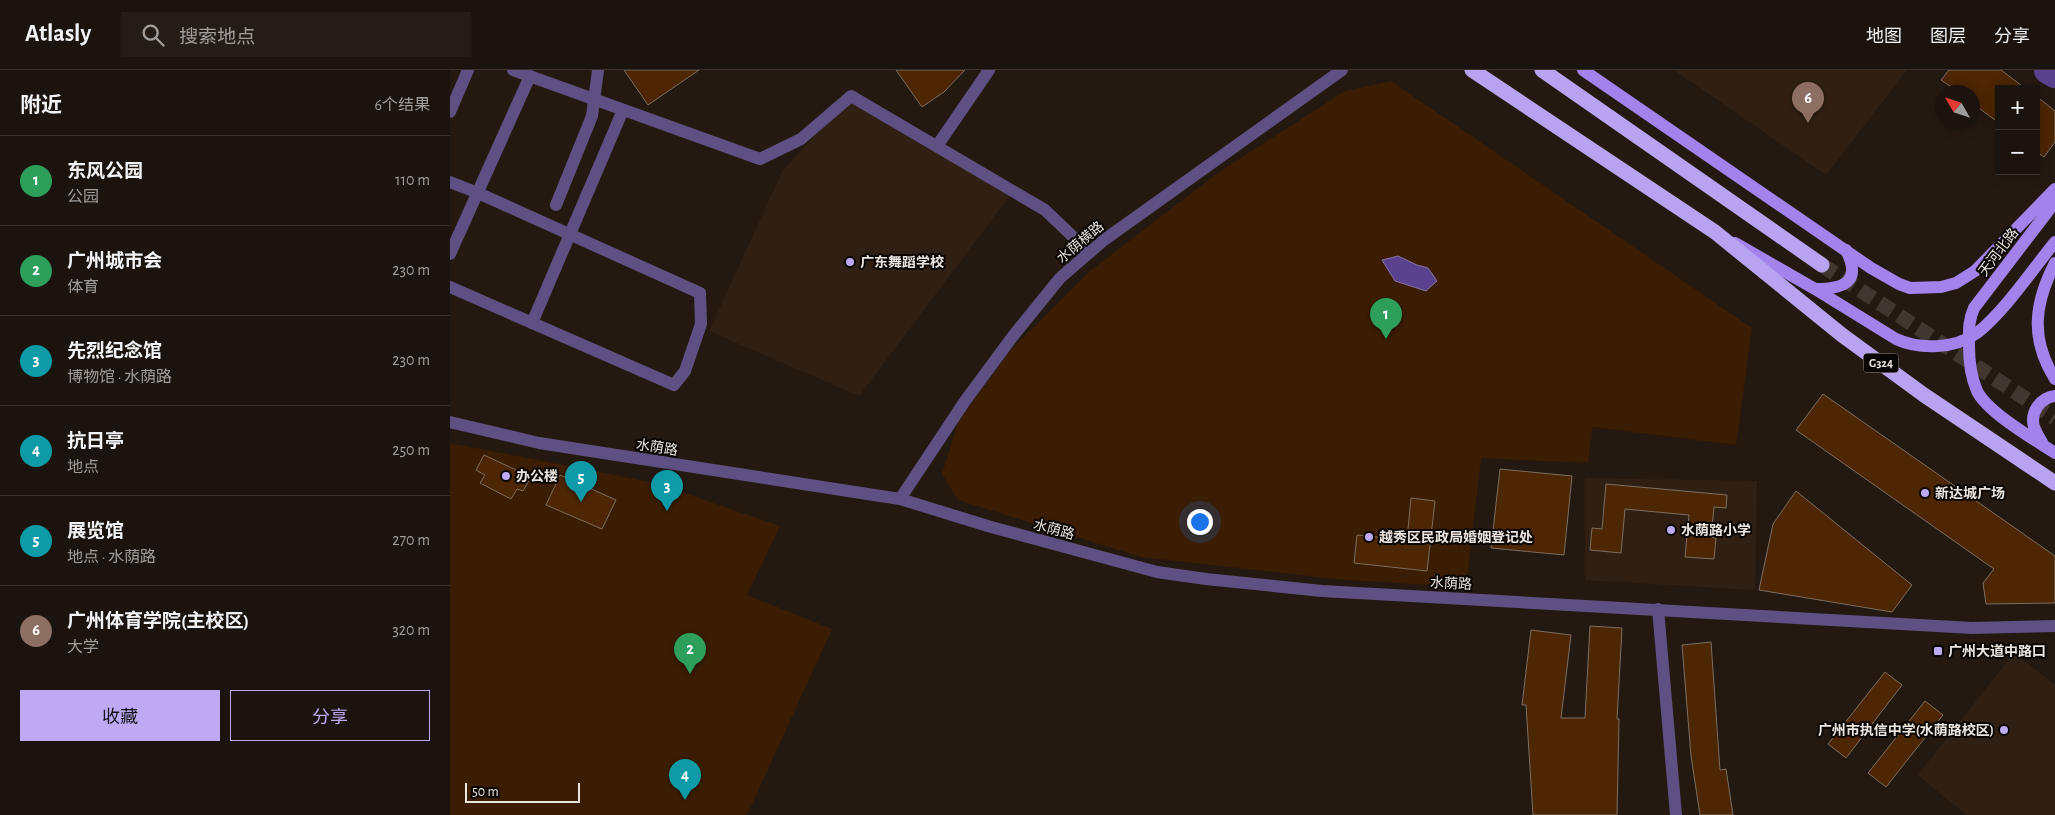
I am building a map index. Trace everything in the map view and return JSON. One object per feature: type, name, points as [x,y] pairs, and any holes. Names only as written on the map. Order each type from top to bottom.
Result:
[{"type":"highway","name":"G324","points":[[1472,70],[1715,232],[1842,336],[1924,395],[2055,483]]},
{"type":"highway","points":[[1542,70],[1822,265]]},
{"type":"main road","points":[[1583,70],[1871,268],[1910,288],[1932,288],[1956,283],[1975,271],[2055,189]]},
{"type":"main road","name":"天河北路","points":[[1972,336],[1969,322],[1974,308],[2055,202]]},
{"type":"main road","points":[[1715,232],[1764,258],[1905,344],[1920,346],[1949,345],[1972,336],[2000,310],[2055,242]]},
{"type":"main road","points":[[1815,289],[1839,288],[1851,276],[1853,268],[1844,248]]},
{"type":"main road","points":[[2055,263],[2038,308],[2037,327],[2044,358],[2055,379]]},
{"type":"main road","points":[[1972,336],[1971,368],[1978,393],[1991,408],[2055,453]]},
{"type":"main road","points":[[2043,445],[2034,427],[2033,417],[2041,401],[2055,396]]},
{"type":"street","points":[[450,112],[468,70]]},
{"type":"street","points":[[513,70],[760,159],[801,139],[851,96],[1045,210],[1089,252]]},
{"type":"street","points":[[556,205],[592,116],[598,70]]},
{"type":"street","points":[[937,146],[989,70]]},
{"type":"street","name":"水荫横路","points":[[900,499],[965,401],[1060,278],[1089,252],[1342,70]]},
{"type":"street","points":[[450,254],[530,76]]},
{"type":"street","points":[[532,323],[623,110]]},
{"type":"street","points":[[450,182],[700,293],[701,324],[685,371],[674,385],[450,287]]},
{"type":"street","name":"水荫路","points":[[450,422],[539,443],[900,499],[991,527],[1157,572],[1206,580],[1322,591],[1972,628],[2055,626]]},
{"type":"street","points":[[1658,609],[1676,815]]},
{"type":"shaded area","points":[[1674,70],[1907,70],[1826,175]]},
{"type":"shaded area","points":[[1391,81],[1752,328],[1736,445],[1592,427],[1588,463],[1481,458],[1466,587],[1346,580],[1141,557],[958,500],[942,474],[958,422],[1011,350],[1090,271],[1219,172],[1345,91]]},
{"type":"shaded area","name":"广东舞蹈学校","points":[[847,101],[934,146],[1012,193],[859,396],[709,331],[783,170]]},
{"type":"shaded area","points":[[1398,256],[1428,268],[1437,281],[1426,291],[1395,281],[1382,260]]},
{"type":"shaded area","points":[[450,443],[655,483],[780,526],[747,595],[832,629],[747,815],[450,815]]},
{"type":"shaded area","name":"水荫路小学","points":[[1585,478],[1757,481],[1755,590],[1585,580]]},
{"type":"shaded area","name":"广州市执信中学(水荫路校区)","points":[[2014,653],[2055,685],[2055,815],[1966,815],[1918,775]]},
{"type":"building","points":[[624,70],[699,70],[648,105]]},
{"type":"building","points":[[896,70],[965,70],[944,92],[922,107]]},
{"type":"building","points":[[1949,70],[2001,70],[2021,85],[1995,85],[1995,120],[1980,109],[1980,85],[1948,85],[1941,80]]},
{"type":"building","points":[[2040,99],[2055,111],[2055,142],[2044,157],[2040,154]]},
{"type":"building","name":"新达城广场","points":[[1823,394],[2055,556],[2055,603],[1986,604],[1983,583],[1994,569],[1796,430]]},
{"type":"building","name":"办公楼","points":[[484,455],[531,477],[523,491],[517,489],[511,499],[480,483],[485,475],[476,470]]},
{"type":"building","points":[[1500,469],[1572,476],[1564,555],[1491,548]]},
{"type":"building","points":[[560,475],[616,500],[602,529],[546,505]]},
{"type":"building","points":[[1606,484],[1727,495],[1726,508],[1714,507],[1711,537],[1716,538],[1714,559],[1685,557],[1689,515],[1625,509],[1621,553],[1590,550],[1592,528],[1602,529]]},
{"type":"building","points":[[1796,491],[1912,585],[1892,612],[1759,590],[1773,524]]},
{"type":"building","name":"越秀区民政局婚姻登记处","points":[[1411,498],[1435,501],[1427,571],[1354,563],[1357,535],[1407,540]]},
{"type":"building","points":[[1590,626],[1622,628],[1617,719],[1619,719],[1617,815],[1533,815],[1526,705],[1522,705],[1531,630],[1571,635],[1561,718],[1585,718]]},
{"type":"building","points":[[1711,642],[1720,770],[1726,769],[1733,815],[1700,815],[1691,756],[1682,645]]},
{"type":"building","points":[[1885,672],[1902,685],[1846,758],[1828,744]]},
{"type":"building","points":[[1925,701],[1943,715],[1886,787],[1868,773]]},
{"type":"waterway","points":[[2048,70],[2055,74]]},
{"type":"tunnel","points":[[1822,265],[2055,418]]},
{"type":"place","name":"广州体育学院(主校区)","points":[[1808,123]]},
{"type":"place","name":"广东舞蹈学校","points":[[850,262]]},
{"type":"place","name":"东风公园","points":[[1386,339]]},
{"type":"place","name":"办公楼","points":[[506,476]]},
{"type":"place","name":"新达城广场","points":[[1925,493]]},
{"type":"place","name":"展览馆","points":[[581,502]]},
{"type":"place","name":"先烈纪念馆","points":[[667,511]]},
{"type":"place","name":"水荫路小学","points":[[1671,530]]},
{"type":"place","name":"越秀区民政局婚姻登记处","points":[[1369,537]]},
{"type":"place","name":"广州大道中路口","points":[[1938,651]]},
{"type":"place","name":"广州城市会","points":[[690,674]]},
{"type":"place","name":"广州市执信中学(水荫路校区)","points":[[2004,730]]},
{"type":"place","name":"抗日亭","points":[[685,800]]}]
